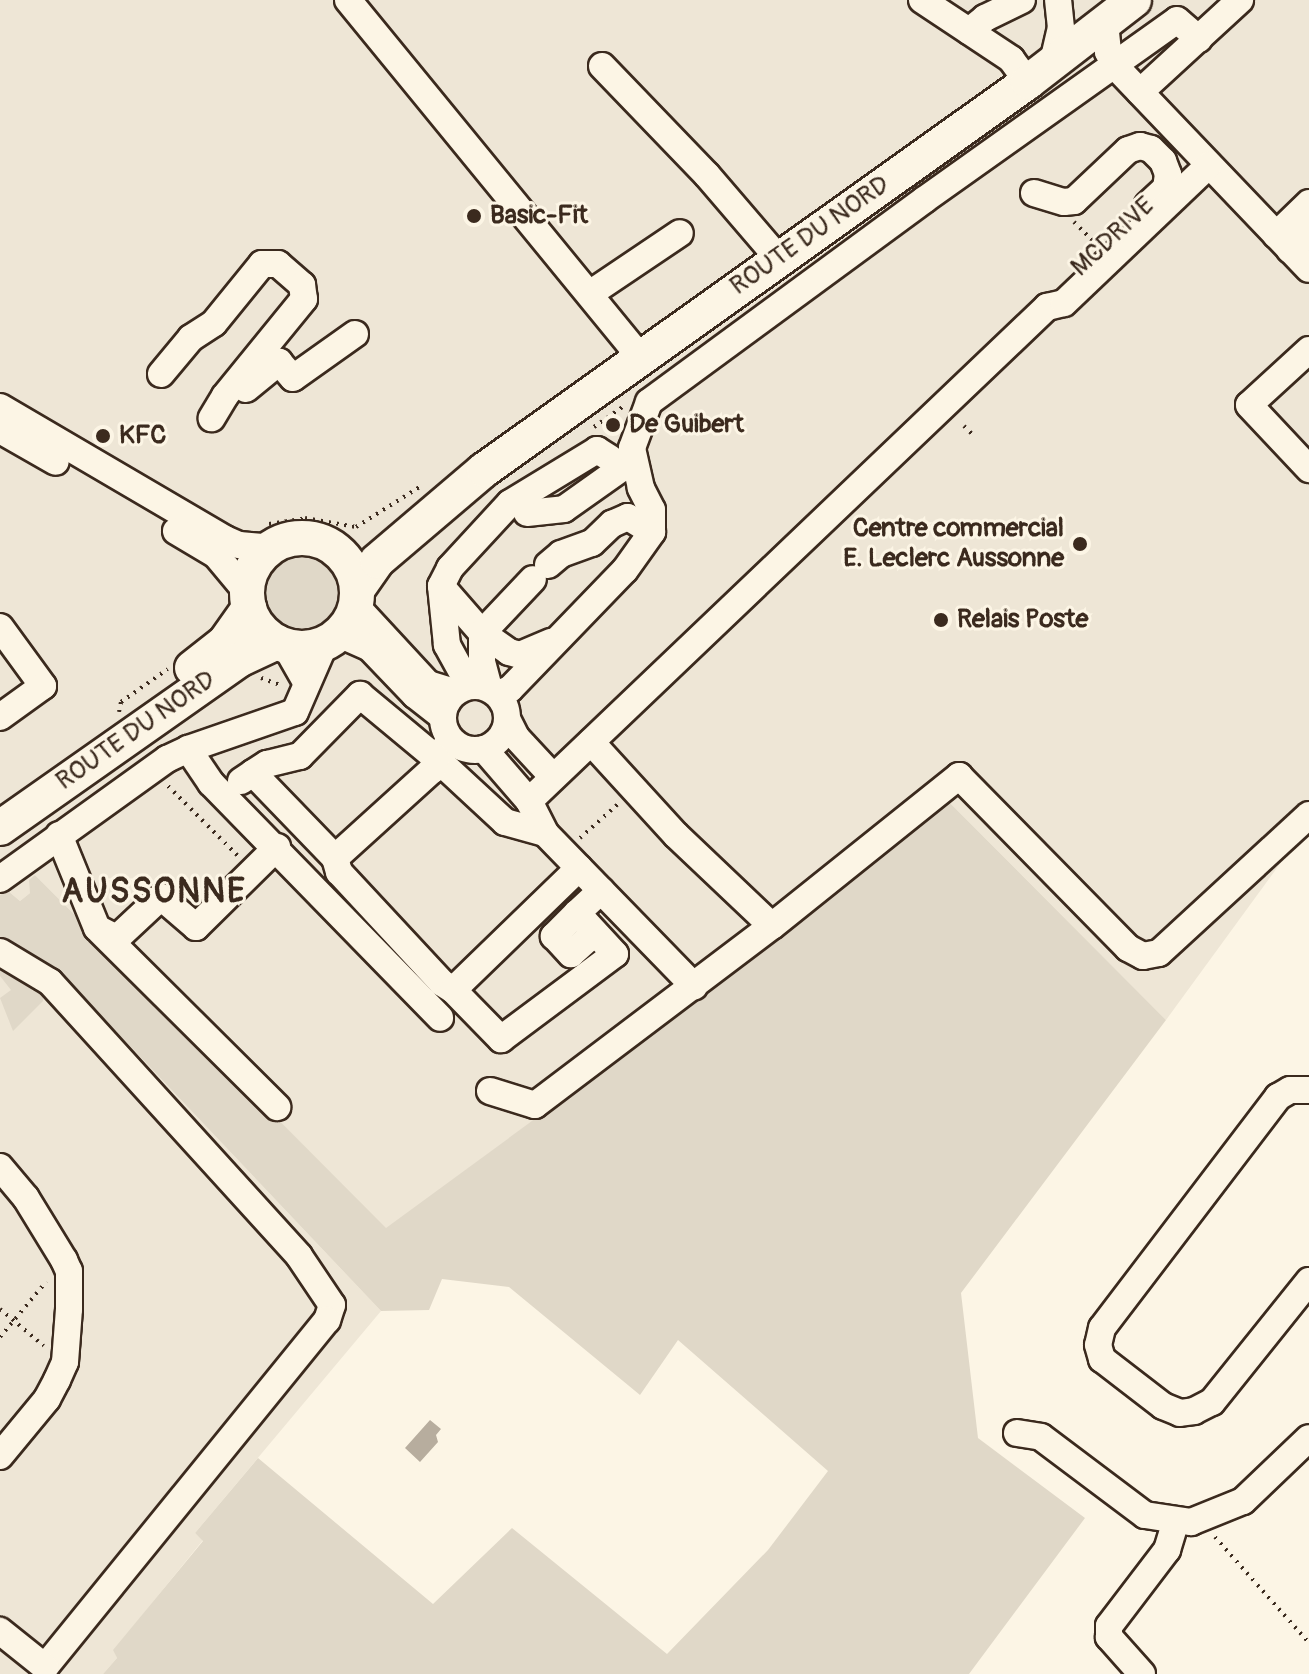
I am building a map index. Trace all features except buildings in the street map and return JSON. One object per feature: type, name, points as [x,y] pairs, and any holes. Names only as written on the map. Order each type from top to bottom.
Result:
[{"type":"main road","name":"ROUTE DU NORD","points":[[331,547],[360,544],[372,539],[484,470],[1040,72],[1134,0]]},
{"type":"main road","name":"ROUTE DU NORD","points":[[344,619],[377,561],[484,470]]},
{"type":"main road","points":[[268,537],[307,539],[331,547],[349,565],[344,619],[312,647],[281,644],[265,633],[248,600],[254,567],[268,537]]},
{"type":"main road","name":"ROUTE DU NORD","points":[[0,806],[214,652],[248,600]]},
{"type":"main road","name":"ROUTE DU NORD","points":[[0,828],[239,660],[281,644]]},
{"type":"street","points":[[348,0],[591,293],[640,357]]},
{"type":"street","points":[[922,0],[1011,59],[1040,72],[1061,28],[1058,0]]},
{"type":"street","points":[[969,31],[985,18],[1022,0]]},
{"type":"street","points":[[1140,92],[1240,0]]},
{"type":"street","points":[[478,690],[482,633],[547,566],[567,528],[612,494],[628,486],[627,470],[632,448],[649,402],[924,200],[1116,67],[1177,20],[1199,39]]},
{"type":"street","points":[[1105,23],[1108,52],[1116,67],[1209,165],[1292,239],[1309,269]]},
{"type":"street","points":[[602,66],[707,175],[779,259]]},
{"type":"street","name":"MCDRIVE","points":[[1034,193],[1064,202],[1074,201],[1128,150],[1140,146],[1151,149],[1163,161],[1168,174],[1166,188],[1066,281]]},
{"type":"street","points":[[529,801],[1047,307],[1064,303],[1209,165]]},
{"type":"street","points":[[1292,239],[1309,203]]},
{"type":"street","points":[[591,293],[680,233]]},
{"type":"street","points":[[161,374],[191,338],[214,323],[262,264],[278,264],[302,285],[304,299],[225,396],[212,418],[279,362],[293,378],[355,334]]},
{"type":"street","points":[[1309,350],[1249,405],[1309,469]]},
{"type":"street","points":[[0,407],[225,539],[239,545],[268,537]]},
{"type":"street","points":[[0,430],[216,555],[248,600]]},
{"type":"street","points":[[344,619],[428,684],[478,690],[510,689],[625,570],[652,532],[652,510],[627,470],[597,450],[510,503],[487,532],[450,568],[441,586],[447,645],[478,690],[504,702],[516,737],[553,777]]},
{"type":"street","points":[[487,532],[627,470]]},
{"type":"street","points":[[547,566],[592,543],[612,524],[628,517],[652,532]]},
{"type":"street","points":[[441,586],[482,633],[509,652],[520,655],[560,638]]},
{"type":"street","points":[[298,685],[344,619]]},
{"type":"street","points":[[344,619],[415,695],[505,822],[545,833]]},
{"type":"street","points":[[0,627],[43,686],[0,717]]},
{"type":"street","points":[[0,879],[167,759],[188,749],[285,718],[302,702],[281,644]]},
{"type":"street","points":[[335,858],[432,770],[443,738],[448,698],[478,690]]},
{"type":"street","points":[[223,793],[267,764],[300,756],[360,695],[466,749],[484,749],[500,739],[508,721]]},
{"type":"street","points":[[593,740],[637,794],[772,926]]},
{"type":"street","points":[[188,749],[202,773],[440,1018]]},
{"type":"street","points":[[484,749],[529,801],[545,833],[694,986]]},
{"type":"street","points":[[253,773],[335,858],[339,872],[442,983],[453,990],[501,1039],[615,954],[586,923],[601,891]]},
{"type":"street","points":[[490,1091],[535,1105],[772,926],[959,776],[1128,948],[1143,956],[1159,953],[1309,815]]},
{"type":"street","points":[[59,835],[92,916],[277,1107]]},
{"type":"street","points":[[92,916],[117,938],[161,897],[196,927],[277,847]]},
{"type":"street","points":[[453,990],[572,861]]},
{"type":"street","points":[[0,952],[50,982],[299,1256],[332,1305],[327,1320],[49,1671],[0,1631]]},
{"type":"street","points":[[1309,1090],[1290,1090],[1278,1097],[1268,1109],[1102,1328],[1098,1345],[1102,1359],[1163,1406],[1180,1413],[1194,1411],[1212,1402],[1309,1281]]},
{"type":"street","points":[[0,1167],[26,1198],[69,1271],[65,1362],[47,1399],[0,1456]]},
{"type":"street","points":[[1017,1433],[1041,1437],[1145,1515],[1188,1520],[1243,1501],[1309,1438]]},
{"type":"street","points":[[1142,1674],[1109,1637],[1109,1626],[1188,1520]]},
{"type":"path","points":[[964,426],[972,434]]},
{"type":"path","points":[[268,537],[305,518],[348,528],[363,525],[411,493]]},
{"type":"path","points":[[363,525],[366,531]]},
{"type":"path","points":[[251,676],[298,685]]},
{"type":"path","points":[[172,776],[164,782],[254,871]]},
{"type":"path","points":[[572,861],[615,805],[631,801],[637,794]]},
{"type":"path","points":[[0,1337],[64,1260]]},
{"type":"path","points":[[0,1309],[65,1362]]},
{"type":"path","points":[[1188,1520],[1309,1643]]},
{"type":"shaded area","name":"AUSSONNE","points":[[0,0],[1309,0],[1309,824],[1166,1020],[949,802],[689,1006],[386,1229],[35,875],[30,893],[20,901],[7,890],[0,895]]},
{"type":"shaded area","points":[[294,550],[310,550],[333,562],[342,576],[345,593],[342,610],[333,624],[310,636],[294,636],[278,629],[266,617],[259,601],[259,585],[266,569],[278,557]]},
{"type":"shaded area","points":[[949,802],[1166,1020],[961,1293],[978,1438],[1085,1518],[969,1674],[103,1674],[117,1658],[113,1650],[203,1541],[195,1533],[258,1458],[433,1604],[512,1528],[667,1654],[768,1550],[828,1471],[678,1340],[640,1395],[509,1287],[442,1279],[429,1310],[381,1311],[55,967],[0,943],[0,895],[7,890],[20,901],[30,893],[29,880],[35,875],[386,1228],[689,1006]]},
{"type":"shaded area","name":"AUSSONNE","points":[[0,909],[381,1311],[195,1533],[203,1540],[114,1650],[117,1658],[103,1674],[0,1674]]},
{"type":"shaded area","points":[[0,964],[33,982],[44,995],[43,1001],[13,1031],[0,998],[11,990],[0,976]]},
{"type":"shaded area","points":[[430,1420],[441,1429],[436,1435],[438,1442],[420,1462],[405,1448]]},
{"type":"place","name":"Basic-Fit","points":[[474,216]]},
{"type":"place","name":"De Guibert","points":[[613,425]]},
{"type":"place","name":"KFC","points":[[103,436]]},
{"type":"place","name":"Centre commercial E. Leclerc Aussonne","points":[[1080,544]]},
{"type":"place","name":"Relais Poste","points":[[941,620]]},
{"type":"district","name":"AUSSONNE","points":[[154,892]]}]
